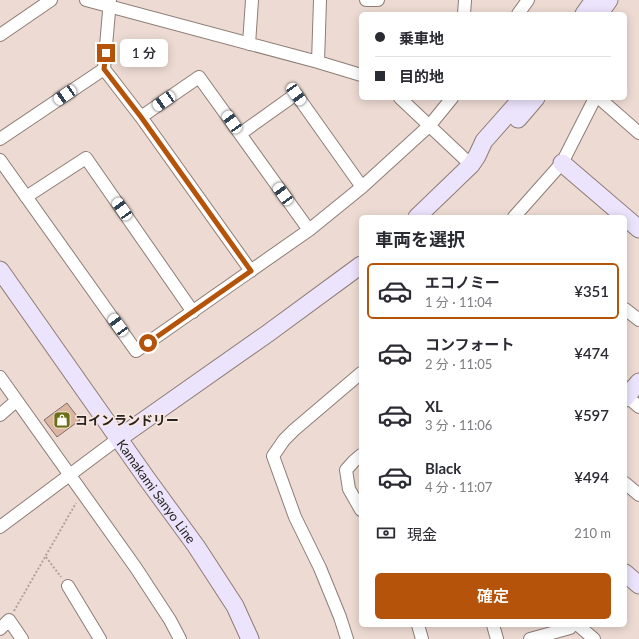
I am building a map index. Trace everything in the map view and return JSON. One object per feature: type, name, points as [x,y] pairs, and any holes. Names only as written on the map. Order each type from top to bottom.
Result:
[{"type":"street","points":[[0,36],[51,0]]},
{"type":"street","points":[[86,0],[110,3],[359,74]]},
{"type":"street","points":[[249,44],[252,0]]},
{"type":"street","points":[[318,62],[320,0]]},
{"type":"street","points":[[366,0],[378,0]]},
{"type":"street","points":[[464,12],[465,0]]},
{"type":"street","points":[[519,12],[528,0]]},
{"type":"street","points":[[585,12],[594,0]]},
{"type":"street","points":[[600,12],[609,0]]},
{"type":"street","points":[[110,3],[104,69],[141,117],[251,271]]},
{"type":"street","points":[[0,139],[104,69]]},
{"type":"street","points":[[141,117],[199,77],[309,230]]},
{"type":"street","points":[[240,134],[296,94],[362,186]]},
{"type":"street","points":[[402,100],[474,161]]},
{"type":"street","points":[[0,160],[136,351],[309,230],[362,186],[430,125],[450,100]]},
{"type":"street","points":[[474,161],[484,141],[520,100]]},
{"type":"street","points":[[418,215],[474,161],[493,147],[534,100]]},
{"type":"street","points":[[516,215],[562,162],[594,100]]},
{"type":"street","points":[[601,100],[639,133]]},
{"type":"street","points":[[26,197],[86,158],[193,312]]},
{"type":"street","points":[[562,162],[623,215]]},
{"type":"street","points":[[627,219],[639,229]]},
{"type":"street","points":[[0,527],[70,474],[359,266]]},
{"type":"street","name":"Kamakami Sanyo Line","points":[[0,270],[196,546],[236,606],[250,639]]},
{"type":"street","points":[[627,311],[639,320]]},
{"type":"street","points":[[346,639],[340,617],[320,568],[295,517],[273,456],[284,440],[294,430],[359,375]]},
{"type":"street","points":[[0,377],[136,568],[170,620],[180,639]]},
{"type":"street","points":[[629,399],[639,382]]},
{"type":"street","points":[[0,415],[16,401]]},
{"type":"street","points":[[359,457],[346,470],[349,489],[359,506]]},
{"type":"street","points":[[627,485],[639,495]]},
{"type":"street","points":[[627,575],[639,585]]},
{"type":"street","points":[[68,586],[100,639]]},
{"type":"street","points":[[0,629],[9,620],[22,639]]},
{"type":"street","points":[[419,627],[422,639]]},
{"type":"street","points":[[494,627],[497,639]]},
{"type":"street","points":[[530,639],[572,629],[594,639]]},
{"type":"path","points":[[9,620],[82,492]]},
{"type":"path","points":[[46,557],[68,586]]},
{"type":"building","name":"コインランドリー","points":[[67,403],[80,420],[57,437],[44,420]]},
{"type":"place","name":"コインランドリー","points":[[62,420]]},
{"type":"route","points":[[106,53],[104,69],[141,117],[251,271],[148,343]]}]
